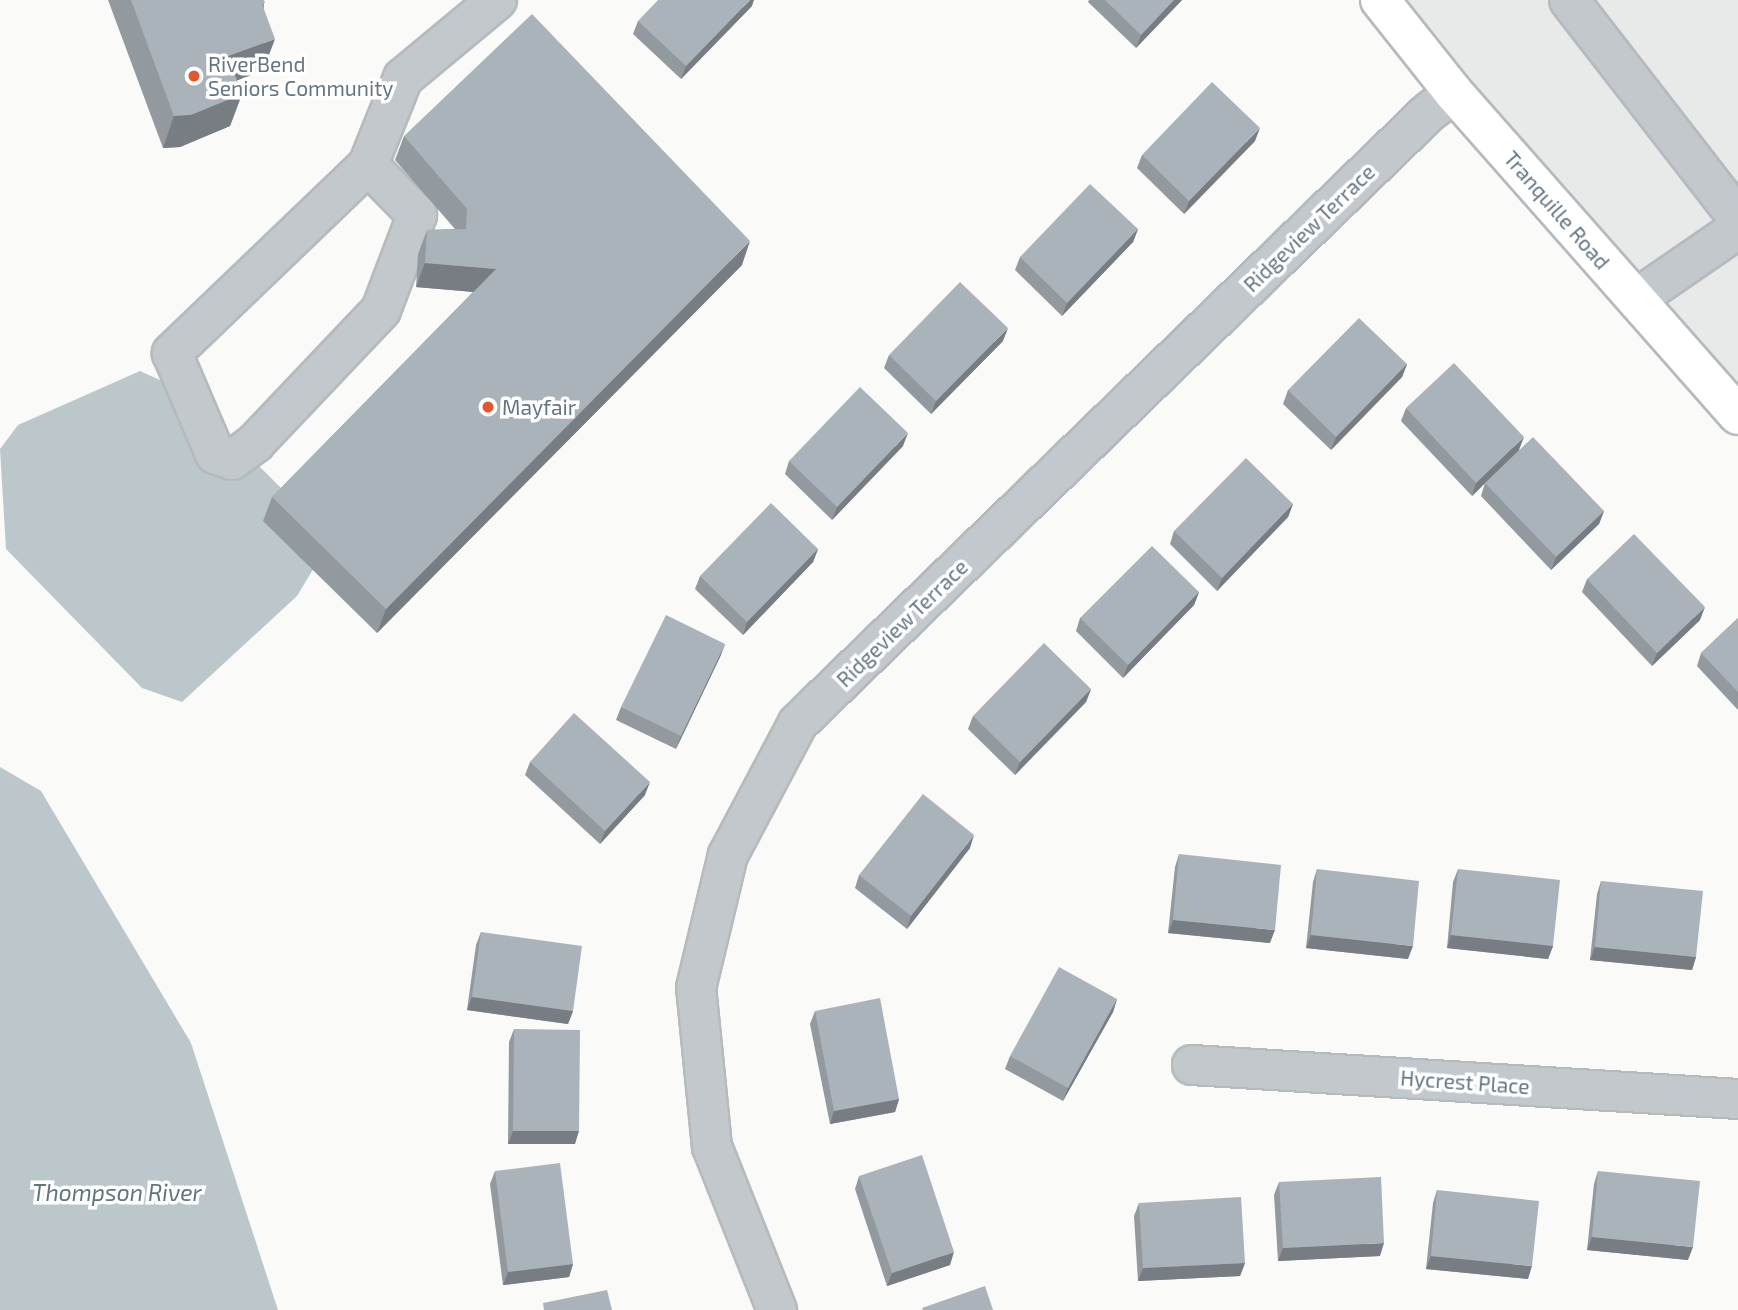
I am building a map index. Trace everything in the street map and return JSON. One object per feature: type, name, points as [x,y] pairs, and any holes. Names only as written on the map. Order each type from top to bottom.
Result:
[{"type":"main road","name":"Tranquille Road","points":[[1380,0],[1454,93],[1738,415]]},
{"type":"street","points":[[368,165],[417,215],[381,310],[255,443],[232,460],[215,454],[172,354],[368,165],[403,79],[497,0]]},
{"type":"street","points":[[1569,0],[1738,218]]},
{"type":"street","name":"Ridgeview Terrace","points":[[777,1310],[712,1147],[696,988],[728,855],[798,723],[1429,112],[1454,93]]},
{"type":"street","points":[[1636,299],[1738,229]]},
{"type":"street","name":"Hycrest Place","points":[[1192,1065],[1738,1099]]},
{"type":"shaded area","points":[[1380,0],[1738,0],[1738,415]]},
{"type":"water","points":[[140,371],[184,391],[291,498],[321,556],[297,596],[182,702],[142,688],[6,549],[0,449],[18,425]]},
{"type":"water","name":"Thompson River","points":[[0,767],[41,791],[191,1043],[278,1310],[0,1310]]},
{"type":"building","name":"RiverBend Seniors Community","points":[[131,0],[264,0],[265,3],[262,4],[275,39],[228,56],[242,94],[191,115],[174,116]]},
{"type":"building","points":[[658,0],[750,0],[686,66],[638,21]]},
{"type":"building","points":[[1105,0],[1174,0],[1141,35]]},
{"type":"building","name":"Mayfair","points":[[532,14],[750,241],[386,609],[272,497],[496,269],[425,263],[427,230],[466,229],[467,209],[404,136]]},
{"type":"building","points":[[1212,82],[1260,128],[1189,201],[1142,155]]},
{"type":"building","points":[[1090,184],[1138,229],[1067,303],[1020,257]]},
{"type":"building","points":[[960,282],[1008,328],[936,401],[889,355]]},
{"type":"building","points":[[1359,318],[1407,364],[1336,437],[1288,390]]},
{"type":"building","points":[[1454,363],[1524,437],[1476,483],[1406,408]]},
{"type":"building","points":[[860,387],[908,433],[837,507],[789,461]]},
{"type":"building","points":[[1533,437],[1604,511],[1556,557],[1485,483]]},
{"type":"building","points":[[1246,458],[1293,504],[1222,578],[1174,531]]},
{"type":"building","points":[[771,503],[818,549],[747,622],[700,576]]},
{"type":"building","points":[[1634,534],[1705,607],[1657,653],[1587,579]]},
{"type":"building","points":[[1152,546],[1199,592],[1128,665],[1080,618]]},
{"type":"building","points":[[666,615],[725,644],[681,736],[621,707]]},
{"type":"building","points":[[1738,618],[1738,692],[1701,653]]},
{"type":"building","points":[[1044,643],[1091,689],[1020,762],[973,716]]},
{"type":"building","points":[[574,713],[650,782],[605,831],[530,762]]},
{"type":"building","points":[[923,794],[974,835],[911,916],[859,875]]},
{"type":"building","points":[[1179,854],[1281,865],[1275,930],[1173,920]]},
{"type":"building","points":[[1317,869],[1419,881],[1413,946],[1311,935]]},
{"type":"building","points":[[1458,869],[1560,880],[1553,946],[1451,935]]},
{"type":"building","points":[[1601,881],[1703,891],[1696,957],[1595,947]]},
{"type":"building","points":[[481,932],[582,946],[573,1011],[472,997]]},
{"type":"building","points":[[1059,967],[1117,999],[1068,1088],[1010,1056]]},
{"type":"building","points":[[880,998],[899,1099],[834,1111],[815,1011]]},
{"type":"building","points":[[514,1029],[580,1030],[579,1131],[513,1131]]},
{"type":"building","points":[[922,1155],[954,1252],[892,1273],[859,1176]]},
{"type":"building","points":[[560,1163],[573,1264],[508,1272],[495,1171]]},
{"type":"building","points":[[1598,1171],[1700,1181],[1693,1247],[1592,1237]]},
{"type":"building","points":[[1381,1177],[1384,1243],[1283,1248],[1279,1182]]},
{"type":"building","points":[[1437,1190],[1539,1201],[1532,1266],[1431,1256]]},
{"type":"building","points":[[1241,1197],[1245,1263],[1143,1268],[1139,1203]]},
{"type":"building","points":[[985,1286],[993,1310],[922,1308]]},
{"type":"building","points":[[607,1290],[612,1310],[544,1310],[543,1303]]},
{"type":"place","name":"RiverBend Seniors Community","points":[[194,76]]},
{"type":"place","name":"Mayfair","points":[[488,407]]}]
